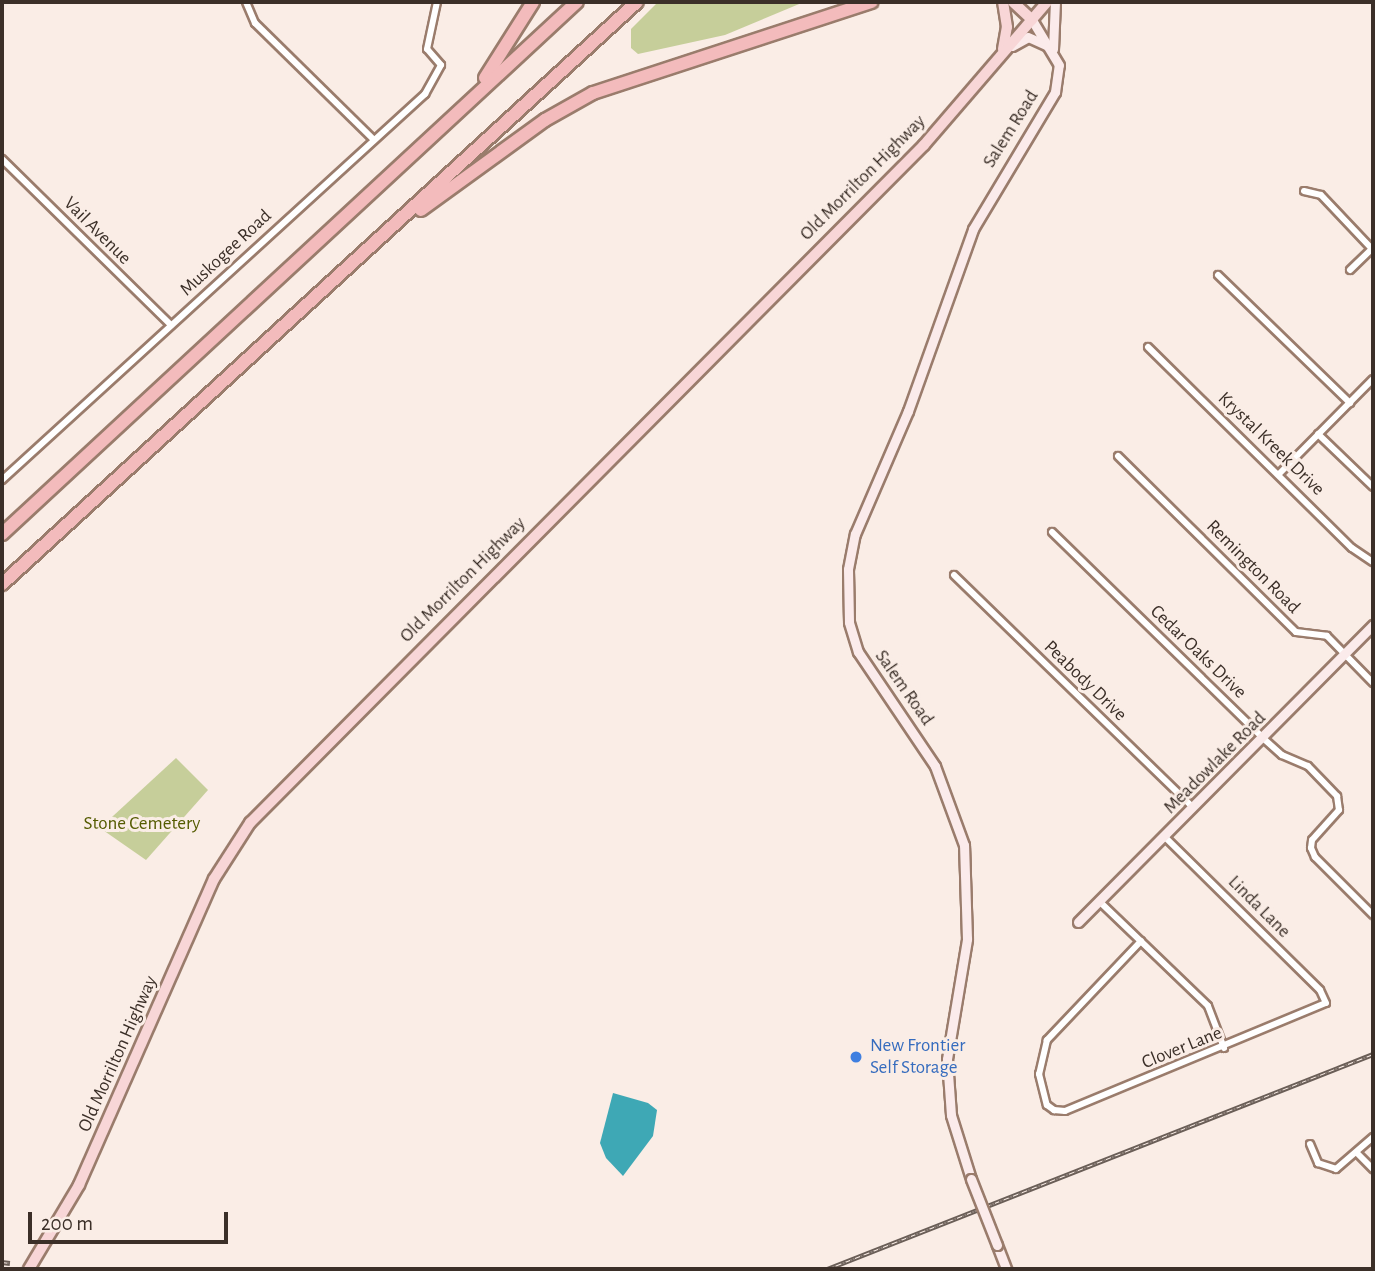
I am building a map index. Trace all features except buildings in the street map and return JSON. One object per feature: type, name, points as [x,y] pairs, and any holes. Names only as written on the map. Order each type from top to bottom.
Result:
[{"type":"highway","points":[[457,112],[504,53],[533,2]]},
{"type":"highway","points":[[2,534],[577,2]]},
{"type":"highway","points":[[2,584],[637,2]]},
{"type":"highway","points":[[375,243],[545,120],[593,93],[871,2]]},
{"type":"main road","points":[[1002,53],[1007,27],[1003,2]]},
{"type":"main road","name":"Salem Road","points":[[1006,1269],[971,1179],[951,1115],[947,1059],[967,939],[964,845],[935,766],[858,652],[849,622],[848,569],[855,534],[912,399],[973,229],[1055,92],[1059,65],[1053,51],[1032,20],[1013,2]]},
{"type":"main road","name":"Old Morrilton Highway","points":[[29,1269],[79,1185],[214,879],[250,823],[924,145],[1048,2]]},
{"type":"main road","points":[[1053,51],[1055,2]]},
{"type":"main road","points":[[1002,53],[1028,37],[1039,39],[1053,51]]},
{"type":"main road","name":"Meadowlake Road","points":[[1078,922],[1195,809],[1373,625]]},
{"type":"street","points":[[246,2],[255,23],[373,139]]},
{"type":"street","name":"Muskogee Road","points":[[2,480],[430,84],[441,65],[427,49],[437,2]]},
{"type":"street","name":"Vail Avenue","points":[[2,159],[171,325]]},
{"type":"street","points":[[1304,191],[1321,195],[1373,249],[1350,270]]},
{"type":"street","points":[[1218,275],[1350,403]]},
{"type":"street","name":"Krystal Kreek Drive","points":[[1147,346],[1280,473],[1352,548],[1373,562]]},
{"type":"street","points":[[1280,473],[1373,379]]},
{"type":"street","points":[[1318,434],[1373,487]]},
{"type":"street","name":"Remington Road","points":[[1118,456],[1296,632],[1327,636],[1373,683]]},
{"type":"street","name":"Cedar Oaks Drive","points":[[1052,531],[1282,755],[1308,766],[1337,796],[1339,810],[1312,840],[1311,848],[1314,857],[1373,915]]},
{"type":"street","name":"Peabody Drive","points":[[954,575],[1195,809]]},
{"type":"street","name":"Linda Lane","points":[[1165,837],[1326,1001]]},
{"type":"street","points":[[1099,901],[1209,1006],[1224,1048]]},
{"type":"street","name":"Clover Lane","points":[[1141,941],[1047,1040],[1039,1074],[1048,1105],[1065,1111],[1312,1012],[1326,1001]]},
{"type":"street","points":[[1310,1144],[1318,1163],[1329,1169],[1342,1167],[1373,1137]]},
{"type":"street","points":[[1357,1153],[1373,1169]]},
{"type":"green space","points":[[658,2],[804,2],[725,35],[638,54],[631,48],[631,29]]},
{"type":"green space","name":"Stone Cemetery","points":[[176,758],[208,790],[146,860],[100,828]]},
{"type":"water","points":[[613,1093],[648,1103],[657,1110],[653,1136],[623,1176],[606,1158],[600,1143]]},
{"type":"railway","points":[[827,1269],[1373,1054]]},
{"type":"railway","points":[[2,1262],[10,1263]]},
{"type":"place","name":"New Frontier Self Storage","points":[[856,1057]]}]
